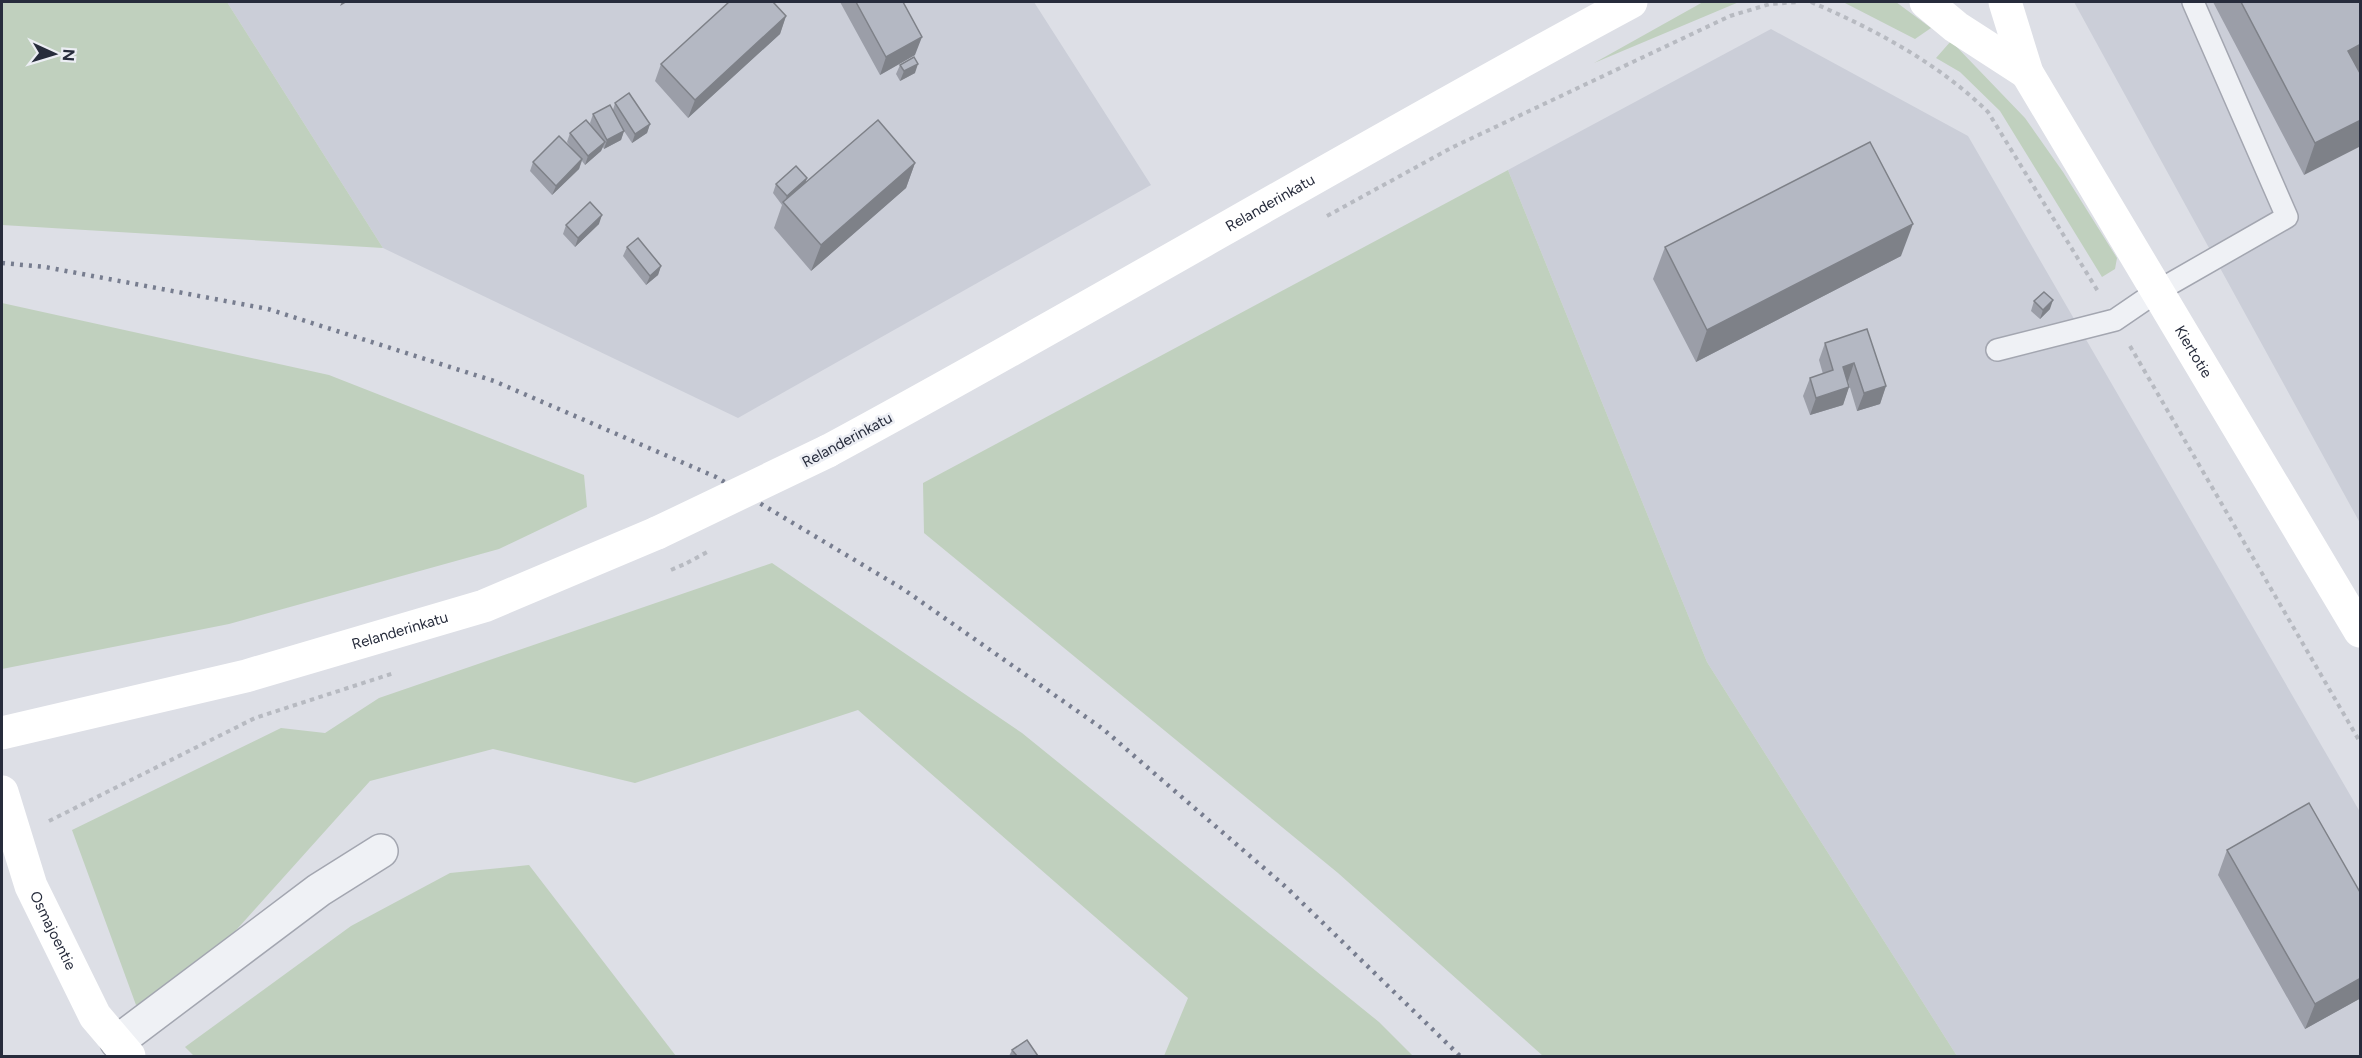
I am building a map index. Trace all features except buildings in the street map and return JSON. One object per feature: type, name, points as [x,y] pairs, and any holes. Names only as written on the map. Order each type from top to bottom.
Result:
[{"type":"main road","name":"Relanderinkatu","points":[[2,733],[246,676],[484,606],[657,533],[828,451],[975,371],[1475,86],[1630,2]]},
{"type":"main road","name":"Kiertotie","points":[[1926,2],[1956,27],[2027,73]]},
{"type":"main road","name":"Kiertotie","points":[[2006,2],[2027,73],[2361,632]]},
{"type":"main road","name":"Osmajoentie","points":[[2,792],[31,886],[95,1016],[123,1049]]},
{"type":"street","points":[[123,1049],[319,890],[381,851]]},
{"type":"lane","points":[[1997,350],[2115,320],[2156,292],[2287,217],[2193,2]]},
{"type":"path","points":[[1316,222],[1451,148],[1730,16],[1770,4],[1799,2]]},
{"type":"path","points":[[665,572],[687,563]]},
{"type":"path","points":[[57,816],[255,718],[402,671]]},
{"type":"shaded area","points":[[227,2],[1034,2],[1151,185],[738,418],[383,248]]},
{"type":"shaded area","points":[[2074,2],[2360,2],[2360,523]]},
{"type":"shaded area","points":[[1771,29],[1968,136],[2360,812],[2360,1056],[1957,1056],[1707,662],[1508,170]]},
{"type":"green space","points":[[2,2],[227,2],[383,248],[2,225]]},
{"type":"green space","points":[[1703,2],[1739,2],[1594,63]]},
{"type":"green space","points":[[1843,2],[1896,2],[1931,28],[1915,39]]},
{"type":"green space","points":[[1951,41],[2025,118],[2063,172],[2117,258],[2115,269],[2102,277],[2000,111],[1960,72],[1936,58]]},
{"type":"green space","points":[[1508,170],[1707,662],[1957,1056],[1543,1056],[1338,873],[924,533],[923,483]]},
{"type":"green space","points":[[2,303],[329,375],[584,475],[587,507],[499,549],[229,624],[2,669]]},
{"type":"green space","points":[[772,563],[1022,733],[1379,1022],[1413,1056],[1164,1056],[1188,998],[858,710],[635,783],[493,749],[370,781],[177,996],[136,1005],[72,830],[281,728],[325,733],[379,698]]},
{"type":"green space","points":[[529,865],[676,1056],[194,1056],[185,1047],[351,926],[450,873]]},
{"type":"railway","points":[[2,263],[45,267],[268,309],[494,381],[716,477],[903,589],[1103,729],[1287,888],[1460,1056]]}]
